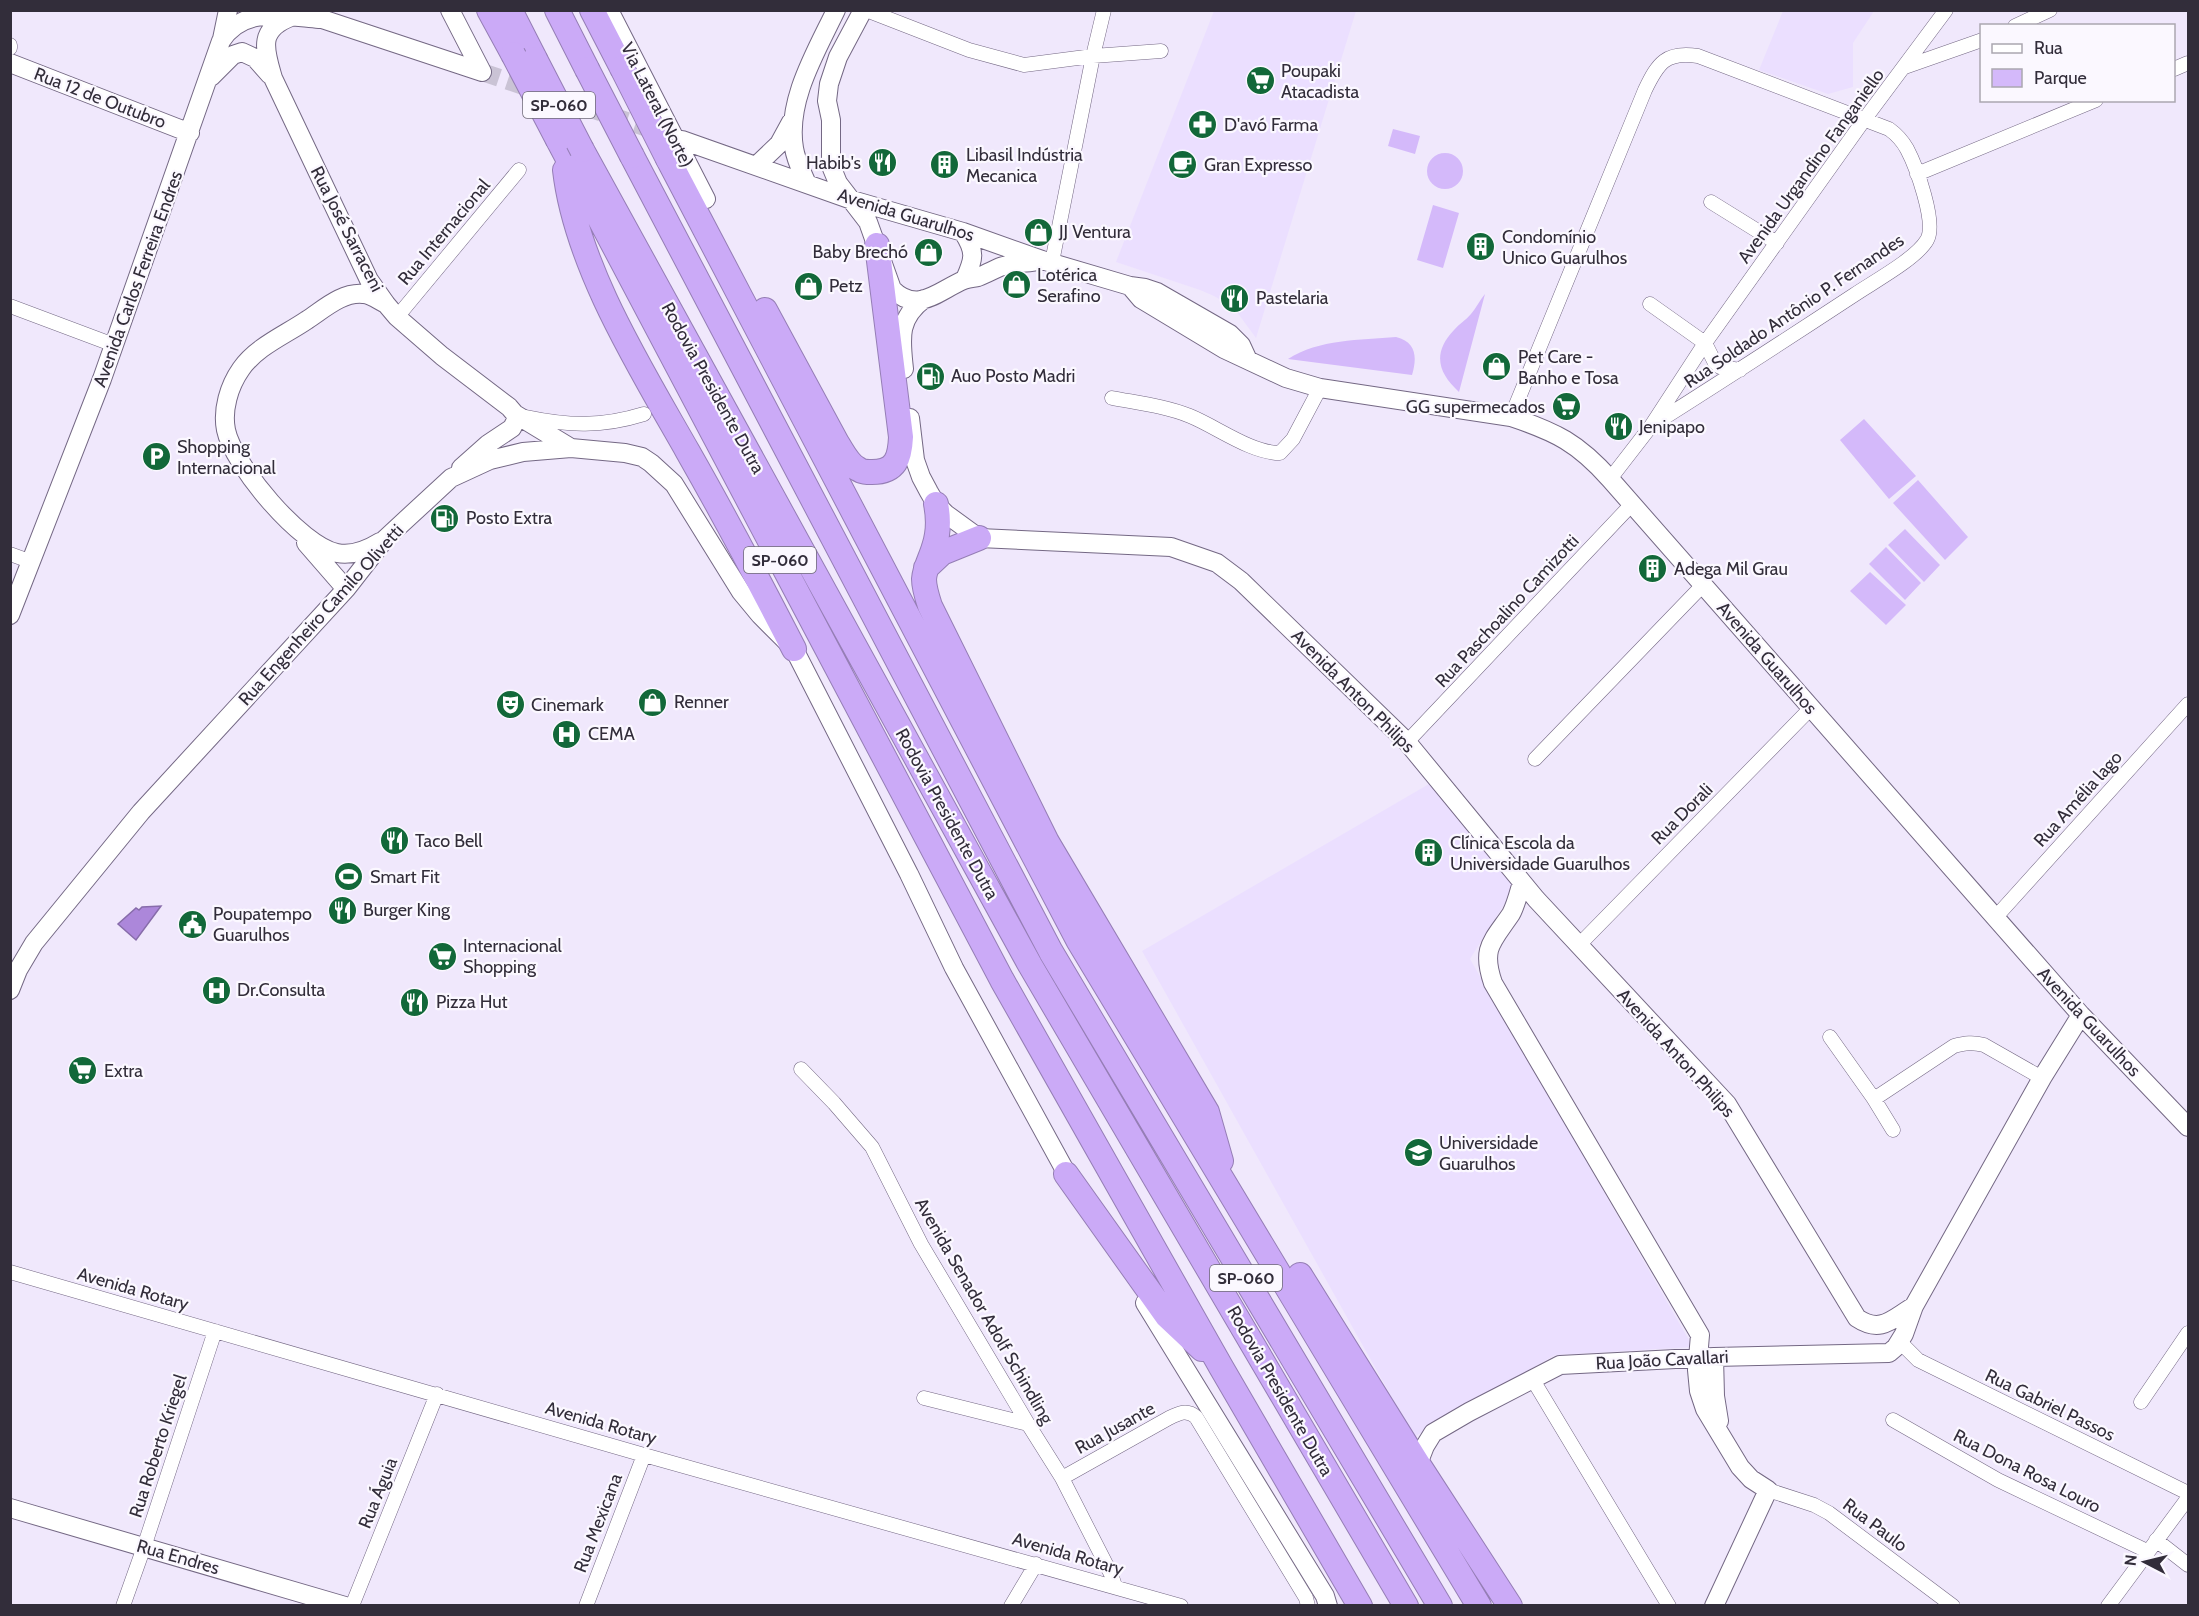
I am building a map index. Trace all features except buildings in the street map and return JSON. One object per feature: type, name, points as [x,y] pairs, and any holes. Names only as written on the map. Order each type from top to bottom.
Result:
[{"type":"highway","name":"Rodovia Presidente Dutra","points":[[489,10],[524,57]]},
{"type":"highway","name":"Rodovia Presidente Dutra","points":[[510,10],[524,57],[568,148],[1002,980],[1221,1367],[1360,1605]]},
{"type":"highway","name":"Rodovia Presidente Dutra","points":[[557,10],[1051,952],[1440,1605]]},
{"type":"highway","name":"SP-060","points":[[592,10],[672,167],[1078,940],[1479,1605]]},
{"type":"highway","name":"Rodovia Presidente Dutra","points":[[568,148],[1030,965],[1406,1605]]},
{"type":"highway","points":[[568,148],[567,183],[586,254],[642,370],[724,516],[794,650]]},
{"type":"highway","points":[[672,167],[706,199],[837,443],[850,462],[858,470],[865,472],[888,470],[896,463],[901,437],[877,245]]},
{"type":"highway","points":[[936,504],[939,520],[937,535],[924,580],[930,606],[1047,842],[1207,1112],[1227,1187]]},
{"type":"highway","points":[[926,568],[942,553],[979,538]]},
{"type":"highway","points":[[1066,1174],[1167,1316],[1221,1367]]},
{"type":"highway","points":[[1248,1219],[1286,1253],[1418,1464],[1510,1605]]},
{"type":"street","name":"Avenida Carlos Ferreira Endres","points":[[10,615],[114,345],[208,81],[228,10]]},
{"type":"street","points":[[221,41],[231,28],[248,19],[296,14],[319,19],[482,72],[450,10]]},
{"type":"street","name":"Via Lateral (Norte)","points":[[609,10],[706,199]]},
{"type":"street","points":[[756,166],[779,144],[793,117],[809,68],[836,10]]},
{"type":"street","points":[[1104,10],[1093,56],[1047,261],[1000,267],[978,277],[965,279],[939,295],[924,299],[907,300],[899,296],[892,289],[868,222],[838,183],[831,166],[831,120],[826,101],[831,75],[838,57],[864,10],[969,50],[1024,65],[1093,56],[1161,51]]},
{"type":"street","name":"Avenida Urgandino Fanganiello","points":[[1610,479],[1651,426],[1705,343],[1864,120],[1946,10]]},
{"type":"street","points":[[2019,24],[2050,10]]},
{"type":"street","name":"Rua José Sarraceni","points":[[296,14],[276,23],[267,36],[267,56],[273,78],[369,280],[392,310],[442,356],[515,414],[571,448]]},
{"type":"street","points":[[1905,67],[1980,41]]},
{"type":"street","name":"Rua José Sarraceni","points":[[208,81],[228,59],[242,52],[255,58],[273,78]]},
{"type":"street","name":"Rua Soldado Antônio P. Fernandes","points":[[1511,417],[1645,90],[1663,60],[1684,53],[1698,56],[1888,129],[1898,135],[1907,148],[1917,174],[1930,219],[1931,230],[1927,240],[1916,254],[1651,426]]},
{"type":"street","name":"Rua 12 de Outubro","points":[[10,63],[190,133]]},
{"type":"street","points":[[809,68],[831,75]]},
{"type":"street","points":[[1917,174],[2091,102]]},
{"type":"street","points":[[793,117],[794,149],[807,184]]},
{"type":"street","name":"Avenida Guarulhos","points":[[682,140],[852,200],[963,232],[1130,286],[1151,305],[1224,349],[1286,378],[1320,388],[1511,417],[1566,438],[1610,479],[2081,1015],[2188,1126]]},
{"type":"street","name":"Rua Internacional","points":[[392,310],[519,170]]},
{"type":"street","points":[[1711,202],[1777,243]]},
{"type":"street","points":[[963,232],[973,249],[972,263],[965,279]]},
{"type":"street","points":[[346,589],[250,475],[233,449],[226,427],[227,402],[236,378],[254,354],[345,295],[355,276],[358,253]]},
{"type":"street","points":[[345,295],[365,294],[392,310]]},
{"type":"street","points":[[924,299],[911,309],[903,327],[902,346],[915,460],[921,477],[936,504],[957,523],[979,538]]},
{"type":"street","points":[[1650,304],[1705,343],[1714,361],[1720,367],[1740,370]]},
{"type":"street","points":[[10,306],[114,345]]},
{"type":"street","points":[[1112,398],[1168,409],[1190,416],[1263,451],[1280,453],[1293,439],[1320,388]]},
{"type":"street","points":[[451,478],[480,450],[512,428],[515,423],[515,414],[550,422],[585,425],[619,422],[644,414]]},
{"type":"street","name":"Rua Engenheiro Camilo Olivetti","points":[[10,990],[18,970],[34,943],[141,812],[346,589],[385,539],[451,478],[490,460],[510,454],[571,448],[603,450],[642,457],[663,472],[674,484],[741,592],[794,650],[909,874],[954,968],[1066,1174],[1325,1596],[1328,1605]]},
{"type":"street","name":"Rua Paschoalino Camizotti","points":[[1407,742],[1632,504]]},
{"type":"street","points":[[291,526],[317,544],[336,552],[357,552],[370,548],[385,539]]},
{"type":"street","name":"Avenida Anton Philips","points":[[979,538],[1171,547],[1217,563],[1241,581],[1407,742],[1536,899],[1727,1104],[1857,1318]]},
{"type":"street","points":[[10,554],[32,562]]},
{"type":"street","points":[[1535,759],[1703,585]]},
{"type":"street","name":"Rua Amélia lago","points":[[1995,918],[2188,704]]},
{"type":"street","name":"Rua Dorali","points":[[1578,946],[1812,708]]},
{"type":"street","points":[[1522,882],[1512,911],[1492,939],[1487,954],[1487,967],[1493,983],[1700,1335],[1724,1439],[1740,1467],[1751,1479],[1768,1490],[1714,1605]]},
{"type":"street","points":[[1512,911],[1536,899]]},
{"type":"street","points":[[1881,1325],[1879,1338],[1883,1354],[1889,1353],[1900,1342],[1914,1306],[2042,1078],[2081,1015]]},
{"type":"street","points":[[1830,1037],[1893,1130]]},
{"type":"street","points":[[1874,1099],[1954,1046],[1964,1043],[1975,1042],[1984,1045],[2042,1078]]},
{"type":"street","name":"Avenida Senador Adolf Schindling","points":[[801,1069],[872,1147],[917,1236],[1062,1478],[1115,1586]]},
{"type":"street","name":"Avenida Rotary","points":[[10,1272],[644,1455],[1181,1605]]},
{"type":"street","points":[[1857,1318],[1870,1326],[1881,1325],[1914,1306]]},
{"type":"street","points":[[1841,1352],[1857,1340],[1857,1318]]},
{"type":"street","name":"Rua Roberto Kriegel","points":[[123,1605],[215,1331]]},
{"type":"street","points":[[2141,1402],[2188,1333]]},
{"type":"street","name":"Rua Gabriel Passos","points":[[1900,1342],[1918,1360],[2187,1500]]},
{"type":"street","name":"Rua João Cavallari","points":[[1418,1464],[1433,1434],[1469,1412],[1565,1364],[1841,1352],[1883,1354]]},
{"type":"street","points":[[1533,1380],[1669,1605]]},
{"type":"street","name":"Rua Águia","points":[[352,1605],[437,1394]]},
{"type":"street","points":[[924,1398],[1028,1424]]},
{"type":"street","name":"Rua Jusante","points":[[1062,1478],[1169,1418],[1186,1412],[1196,1417],[1306,1598],[1308,1605]]},
{"type":"street","name":"Rua Dona Rosa Louro","points":[[1893,1420],[1998,1480],[2151,1545],[2188,1565]]},
{"type":"street","name":"Rua Mexicana","points":[[586,1605],[644,1455]]},
{"type":"street","name":"Rua Paulo","points":[[1768,1490],[1814,1505],[1829,1513],[1953,1605]]},
{"type":"street","points":[[2108,1605],[2187,1500]]},
{"type":"street","name":"Rua Endres","points":[[10,1508],[345,1605]]},
{"type":"street","points":[[1011,1605],[1036,1564]]},
{"type":"shaded area","points":[[1214,11],[1356,11],[1256,338],[1234,308],[1214,296],[1116,262]]},
{"type":"shaded area","points":[[1783,11],[1874,11],[1853,43],[1853,87],[1828,94],[1759,70]]},
{"type":"shaded area","name":"Universidade Guarulhos","points":[[1429,784],[1515,887],[1470,959],[1693,1347],[1555,1355],[1414,1437],[1142,951]]},
{"type":"shaded area","points":[[161,906],[136,940],[118,924],[136,908],[139,910],[142,907]]},
{"type":"green space","points":[[1393,129],[1420,136],[1415,154],[1388,146]]},
{"type":"green space","points":[[1445,153],[1458,158],[1463,171],[1458,184],[1445,189],[1432,184],[1427,171],[1432,158]]},
{"type":"green space","points":[[1433,205],[1459,213],[1443,268],[1417,260]]},
{"type":"green space","points":[[1485,294],[1459,392],[1446,378],[1442,370],[1440,355],[1447,338],[1471,314]]},
{"type":"green space","points":[[1396,337],[1403,339],[1412,347],[1415,363],[1412,375],[1288,359],[1300,352],[1326,344]]},
{"type":"green space","points":[[1864,419],[1916,476],[1889,499],[1840,440]]},
{"type":"green space","points":[[1918,480],[1968,537],[1945,560],[1893,503]]},
{"type":"green space","points":[[1905,529],[1940,565],[1924,582],[1888,545]]},
{"type":"green space","points":[[1886,547],[1921,583],[1905,600],[1869,564]]},
{"type":"green space","points":[[1870,572],[1906,605],[1886,625],[1850,591]]},
{"type":"tunnel","points":[[482,72],[659,132]]},
{"type":"place","name":"Poupaki Atacadista","points":[[1260,81]]},
{"type":"place","name":"D'avó Farma","points":[[1203,125]]},
{"type":"place","name":"Habib's","points":[[882,163]]},
{"type":"place","name":"Libasil Indústria Mecanica","points":[[945,165]]},
{"type":"place","name":"Gran Expresso","points":[[1183,165]]},
{"type":"place","name":"JJ Ventura","points":[[1038,232]]},
{"type":"place","name":"Condomínio Unico Guarulhos","points":[[1481,247]]},
{"type":"place","name":"Baby Brechó","points":[[929,252]]},
{"type":"place","name":"Lotérica Serafino","points":[[1016,285]]},
{"type":"place","name":"Petz","points":[[808,286]]},
{"type":"place","name":"Pastelaria","points":[[1235,298]]},
{"type":"place","name":"Pet Care - Banho e Tosa","points":[[1497,367]]},
{"type":"place","name":"Auo Posto Madri","points":[[930,376]]},
{"type":"place","name":"GG supermecados","points":[[1566,407]]},
{"type":"place","name":"Jenipapo","points":[[1618,427]]},
{"type":"place","name":"Shopping Internacional","points":[[156,457]]},
{"type":"place","name":"Posto Extra","points":[[445,518]]},
{"type":"place","name":"Adega Mil Grau","points":[[1653,569]]},
{"type":"place","name":"Renner","points":[[653,702]]},
{"type":"place","name":"Cinemark","points":[[510,705]]},
{"type":"place","name":"CEMA","points":[[567,734]]},
{"type":"place","name":"Taco Bell","points":[[394,841]]},
{"type":"place","name":"Clínica Escola da Universidade Guarulhos","points":[[1429,853]]},
{"type":"place","name":"Smart Fit","points":[[349,877]]},
{"type":"place","name":"Burger King","points":[[342,910]]},
{"type":"place","name":"Poupatempo Guarulhos","points":[[192,924]]},
{"type":"place","name":"Internacional Shopping","points":[[442,956]]},
{"type":"place","name":"Dr.Consulta","points":[[216,990]]},
{"type":"place","name":"Pizza Hut","points":[[415,1002]]},
{"type":"place","name":"Extra","points":[[83,1071]]},
{"type":"place","name":"Universidade Guarulhos","points":[[1418,1153]]}]
